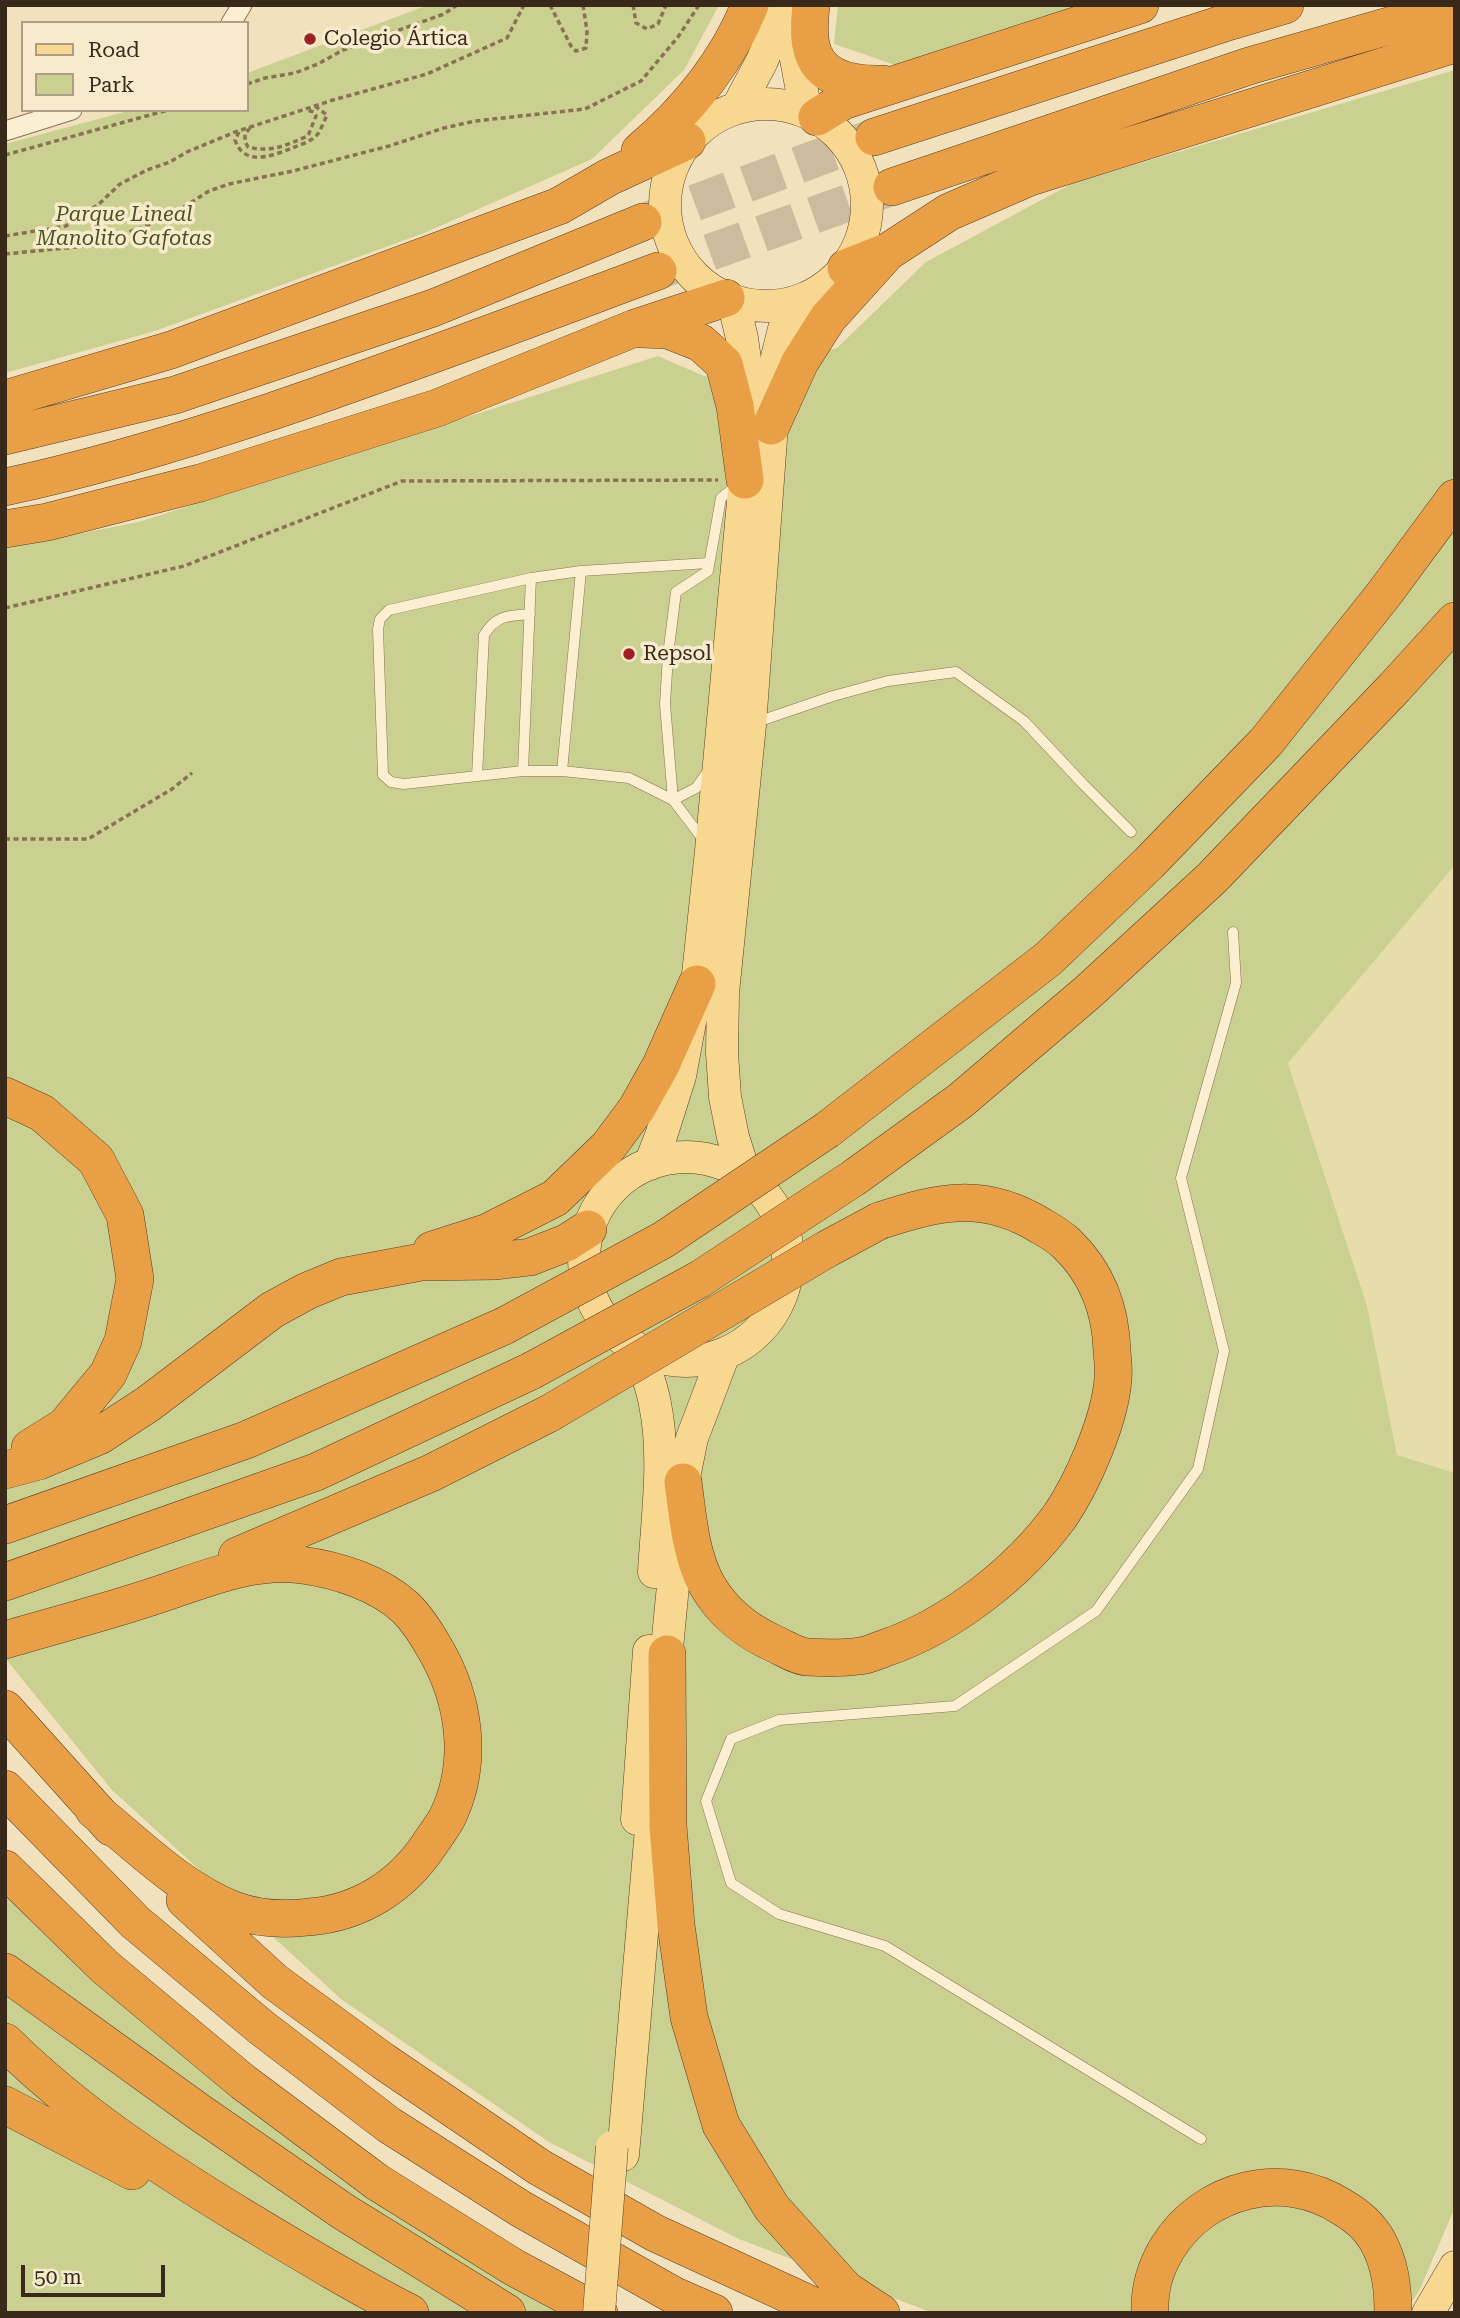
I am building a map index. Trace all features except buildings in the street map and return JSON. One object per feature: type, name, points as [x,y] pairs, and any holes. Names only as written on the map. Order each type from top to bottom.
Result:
[{"type":"highway","points":[[608,177],[667,128],[713,75],[744,22],[750,5]]},
{"type":"highway","points":[[810,5],[811,48],[823,68],[850,83],[902,84]]},
{"type":"highway","points":[[812,114],[843,101],[1140,5]]},
{"type":"highway","points":[[874,137],[1284,5]]},
{"type":"highway","points":[[891,187],[1249,66],[1455,7]]},
{"type":"highway","points":[[846,268],[889,251],[949,212],[1030,177],[1455,44]]},
{"type":"highway","points":[[5,399],[197,340],[559,206],[608,177],[687,141]]},
{"type":"highway","points":[[5,436],[187,391],[432,308],[643,222]]},
{"type":"highway","points":[[771,426],[800,362],[828,318],[889,251]]},
{"type":"highway","points":[[5,487],[50,478],[200,435],[365,380],[658,271]]},
{"type":"highway","points":[[5,529],[47,522],[200,483],[424,412],[635,328],[729,299]]},
{"type":"highway","points":[[635,328],[668,330],[701,343],[724,364],[735,406],[745,480]]},
{"type":"highway","points":[[5,1525],[246,1440],[504,1325],[663,1240],[827,1130],[1048,960],[1148,864],[1266,742],[1384,594],[1455,498]]},
{"type":"highway","points":[[16,1579],[316,1472],[531,1371],[700,1279],[855,1177],[960,1101],[1088,992],[1202,887],[1386,697],[1455,621]]},
{"type":"highway","points":[[5,1470],[39,1461],[99,1436],[148,1404],[272,1310],[307,1291],[341,1277],[488,1232],[555,1198],[608,1147],[637,1108],[661,1065],[696,984]]},
{"type":"highway","points":[[5,1097],[42,1113],[96,1160],[125,1215],[135,1279],[123,1341],[108,1374],[65,1426],[5,1463]]},
{"type":"highway","points":[[59,1624],[268,1545],[431,1473],[550,1413],[879,1221],[922,1207],[978,1203],[1014,1211],[1062,1239],[1083,1260],[1104,1297],[1112,1336],[1113,1379],[1103,1425],[1086,1468],[1060,1515],[1013,1569],[951,1618],[906,1641],[862,1656],[805,1657],[759,1637],[728,1614],[707,1584],[693,1550],[683,1482]]},
{"type":"highway","points":[[341,1277],[421,1262],[496,1261],[530,1257],[566,1243],[588,1229]]},
{"type":"highway","points":[[5,1640],[236,1569],[269,1564],[302,1565],[337,1573],[374,1586],[404,1606],[420,1623],[446,1668],[463,1721],[464,1756],[458,1787],[447,1818],[418,1862],[379,1896],[328,1916],[264,1918],[235,1911],[208,1898],[161,1865],[94,1810]]},
{"type":"highway","points":[[667,1654],[668,1826],[676,1925],[689,2017],[721,2125],[772,2208],[846,2290],[881,2313]]},
{"type":"highway","points":[[5,1709],[94,1810],[164,1881],[275,1982],[383,2061],[540,2167],[643,2226],[829,2313]]},
{"type":"highway","points":[[5,1788],[135,1922],[262,2028],[389,2125],[521,2209],[675,2296],[714,2313]]},
{"type":"highway","points":[[5,1869],[116,1976],[243,2082],[366,2174],[515,2268],[599,2313]]},
{"type":"highway","points":[[5,1972],[344,2212],[507,2313]]},
{"type":"highway","points":[[5,2042],[40,2077],[104,2128],[170,2172],[352,2283]]},
{"type":"highway","points":[[5,2105],[247,2232],[410,2313]]},
{"type":"highway","points":[[1150,2313],[1157,2265],[1176,2235],[1209,2206],[1234,2194],[1260,2187],[1292,2187],[1326,2196],[1363,2222],[1376,2239],[1387,2263],[1393,2289],[1393,2313]]},
{"type":"main road","points":[[737,108],[774,32],[778,5]]},
{"type":"main road","points":[[799,5],[796,59],[812,114]]},
{"type":"main road","points":[[777,104],[812,114],[839,134],[860,165],[868,201],[865,231],[846,268],[824,288],[801,300],[764,306],[729,299],[690,272],[672,243],[664,199],[671,169],[687,141],[708,121],[737,108],[777,104]]},
{"type":"main road","points":[[650,1164],[680,1076],[696,984],[745,480],[748,381],[729,299]]},
{"type":"main road","points":[[745,1175],[733,1137],[725,1097],[722,1053],[723,993],[750,724],[777,357],[784,329],[801,300]]},
{"type":"main road","points":[[677,1158],[708,1159],[745,1175],[765,1195],[783,1229],[787,1247],[783,1292],[774,1313],[747,1343],[724,1354],[696,1360],[670,1359],[639,1352],[614,1332],[593,1301],[584,1266],[588,1229],[597,1208],[611,1189],[630,1173],[650,1164],[677,1158]]},
{"type":"main road","points":[[610,2313],[617,2151],[659,1484],[659,1437],[655,1404],[639,1352]]},
{"type":"main road","points":[[599,2313],[683,1482],[692,1438],[724,1354]]},
{"type":"main road","points":[[1428,2313],[1455,2267]]},
{"type":"street","points":[[233,21],[242,5]]},
{"type":"street","points":[[5,131],[66,112]]},
{"type":"lane","points":[[673,800],[665,704],[676,592],[708,572],[721,498],[745,480]]},
{"type":"lane","points":[[709,563],[531,578],[389,610],[380,619],[378,629],[383,775],[391,782],[523,771],[562,771],[629,778],[673,800],[711,851]]},
{"type":"lane","points":[[562,771],[581,572]]},
{"type":"lane","points":[[523,771],[531,578]]},
{"type":"lane","points":[[477,776],[484,635],[491,622],[530,614]]},
{"type":"lane","points":[[750,724],[888,681],[956,672],[1024,721],[1131,832]]},
{"type":"lane","points":[[673,800],[696,788],[719,757]]},
{"type":"lane","points":[[1201,2139],[886,1945],[779,1914],[732,1883],[706,1801],[730,1739],[779,1720],[955,1706],[1096,1611],[1198,1469],[1224,1351],[1181,1178],[1236,983],[1233,932]]},
{"type":"path","points":[[248,84],[295,73],[343,50],[444,14],[457,5]]},
{"type":"path","points":[[5,236],[66,226],[99,204],[120,184],[187,152],[240,130],[427,74],[508,38],[524,5]]},
{"type":"path","points":[[550,5],[572,48],[582,51],[588,42],[583,5]]},
{"type":"path","points":[[633,5],[636,23],[647,29],[658,24],[666,5]]},
{"type":"path","points":[[5,254],[96,245],[168,217],[209,191],[229,184],[293,171],[444,128],[530,114],[585,109],[641,81],[678,37],[699,5]]},
{"type":"path","points":[[240,130],[235,140],[237,148],[245,156],[271,156],[305,143],[317,134],[327,115],[314,106]]},
{"type":"path","points":[[252,127],[245,134],[248,147],[264,151],[283,146],[308,136],[316,116],[314,112],[305,109]]},
{"type":"path","points":[[5,155],[161,112]]},
{"type":"path","points":[[5,608],[184,566],[402,481],[745,480]]},
{"type":"path","points":[[5,839],[88,839],[172,789],[192,773]]},
{"type":"shaded area","points":[[1455,865],[1455,1473],[1397,1455],[1367,1306],[1288,1062]]},
{"type":"green space","name":"Parque Lineal Manolito Gafotas","points":[[428,5],[719,5],[684,70],[592,159],[424,233],[155,331],[5,373],[5,144],[125,112],[248,112],[248,73]]},
{"type":"green space","points":[[838,5],[1091,5],[901,67],[834,44]]},
{"type":"green space","points":[[1455,70],[1455,865],[1288,1063],[1367,1306],[1397,1455],[1455,1473],[1455,2207],[1420,2289],[1405,2313],[933,2313],[739,2239],[549,2142],[341,1999],[112,1790],[5,1658],[5,548],[139,522],[658,356],[704,376],[837,348],[926,262],[1073,183]]},
{"type":"green space","points":[[5,1888],[566,2313],[5,2313]]},
{"type":"tunnel","points":[[643,222],[874,137]]},
{"type":"tunnel","points":[[658,271],[892,187]]},
{"type":"place","name":"Colegio Ártica","points":[[310,39]]},
{"type":"place","name":"Repsol","points":[[629,654]]}]
